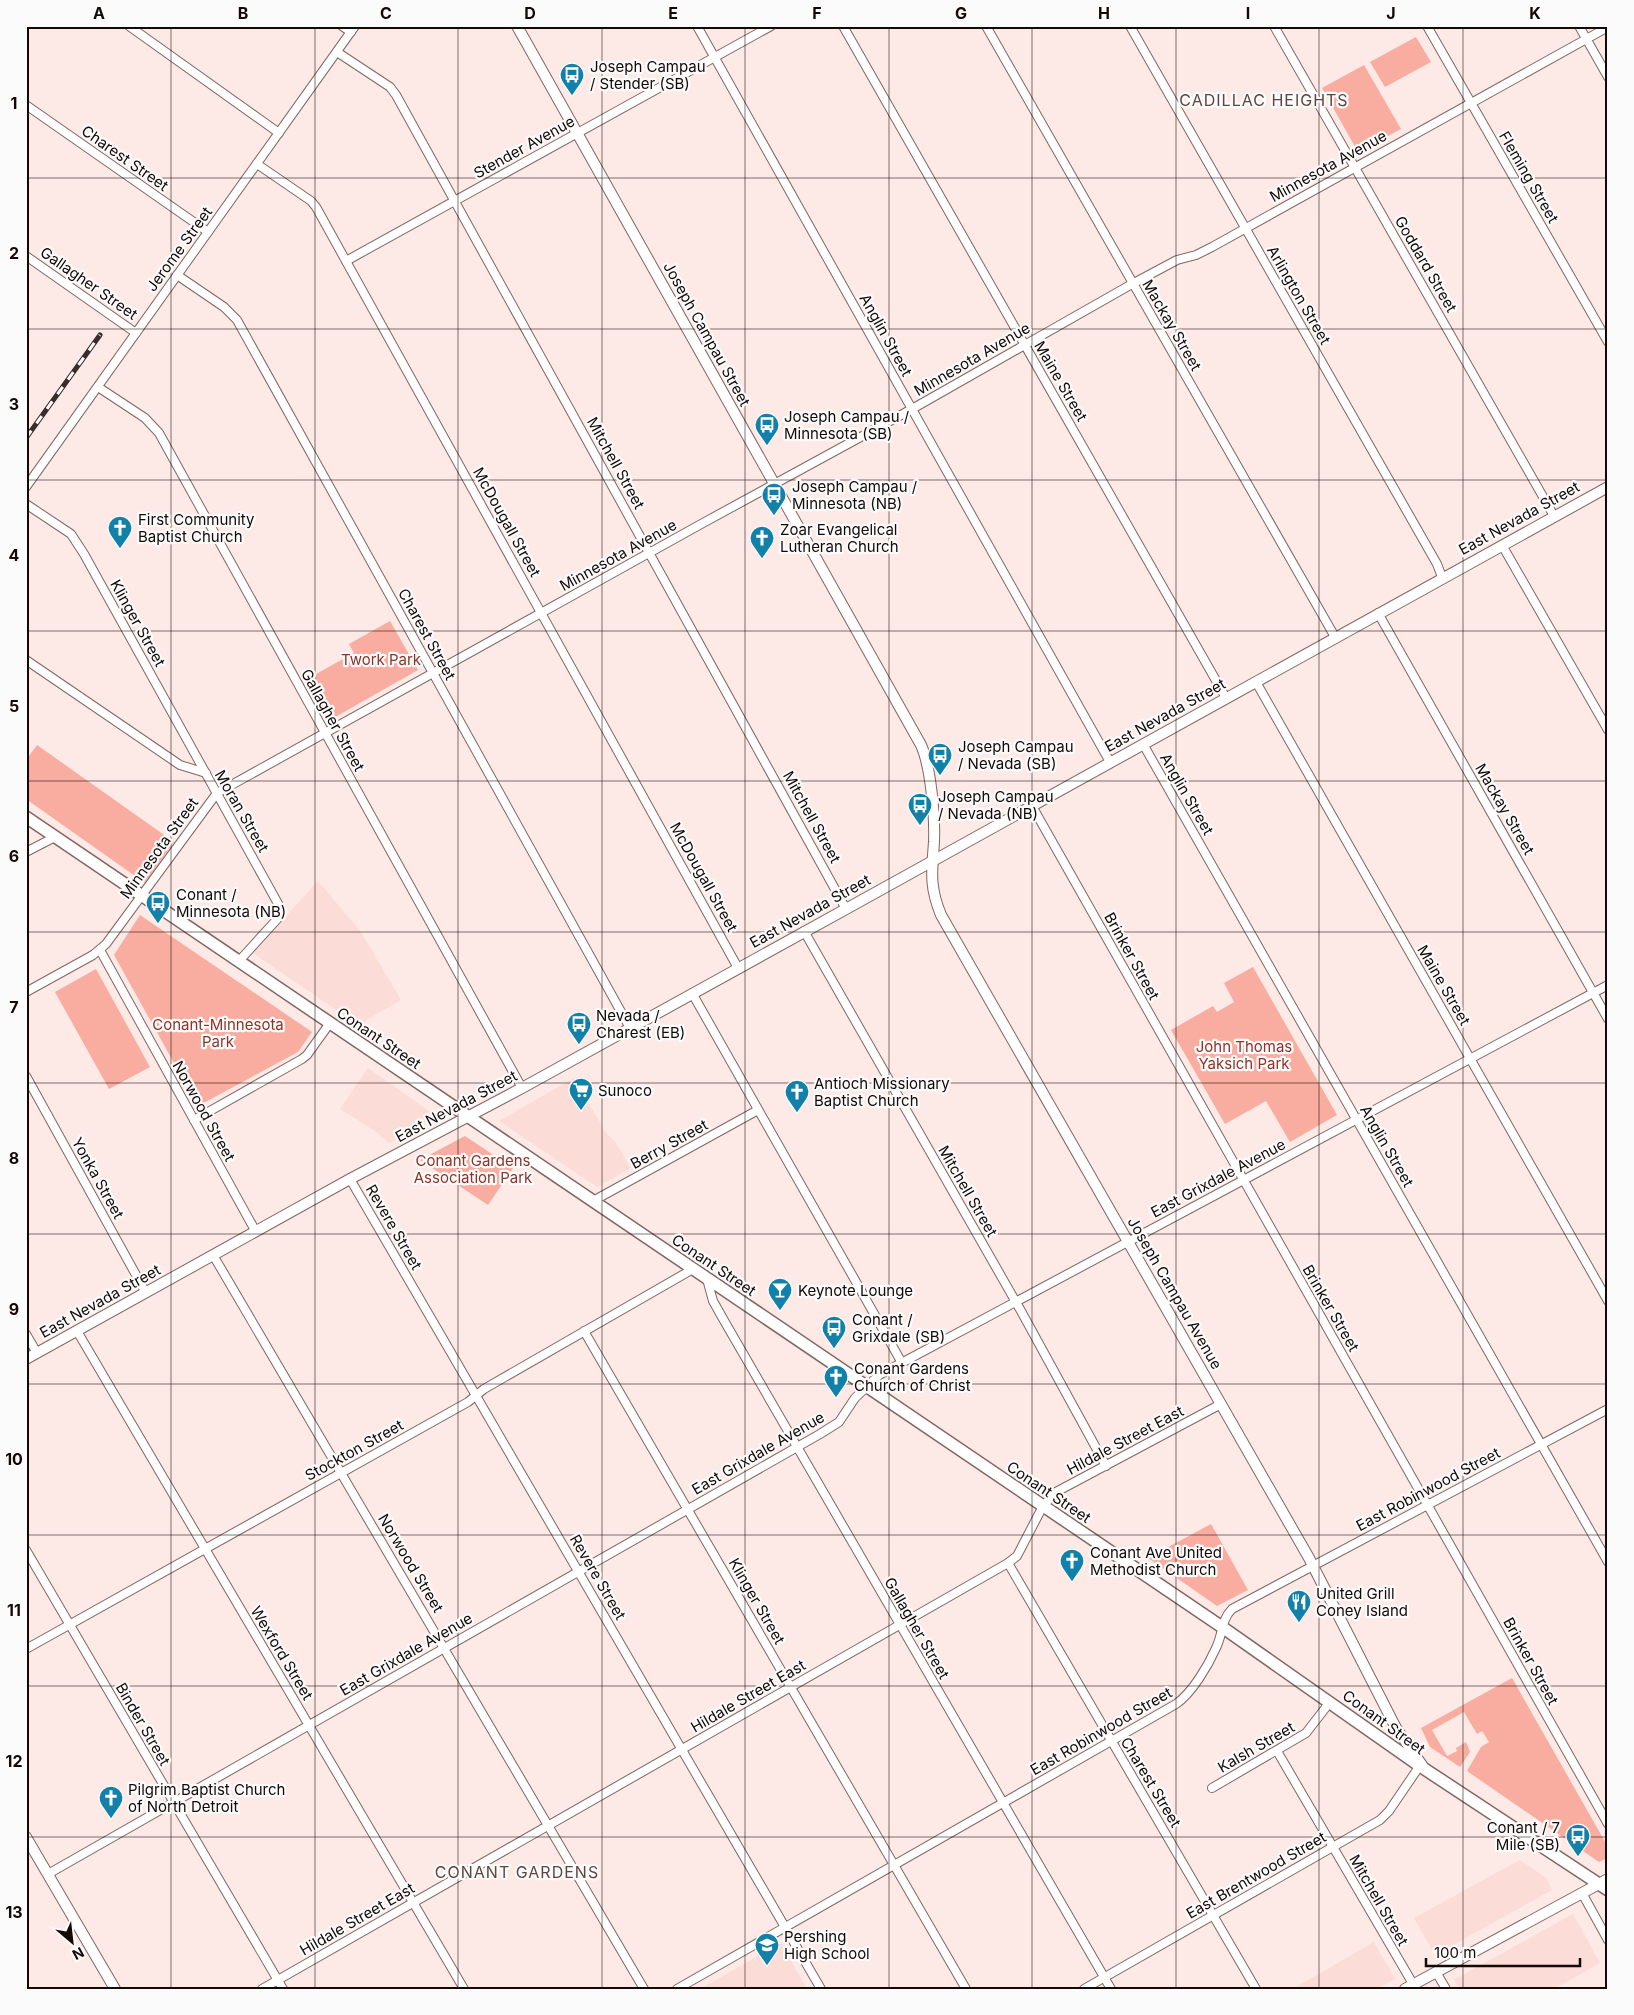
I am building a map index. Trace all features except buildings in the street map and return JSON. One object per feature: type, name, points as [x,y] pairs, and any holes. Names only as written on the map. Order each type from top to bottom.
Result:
[{"type":"main road","name":"Conant Street","points":[[26,818],[1222,1627],[1422,1767],[1605,1884]]},
{"type":"street","points":[[128,26],[279,133]]},
{"type":"street","points":[[342,26],[353,29]]},
{"type":"street","name":"Joseph Campau Street","points":[[517,26],[921,745],[926,762],[934,822]]},
{"type":"street","name":"Anglin Street","points":[[697,26],[1110,762]]},
{"type":"street","name":"Stender Avenue","points":[[346,261],[772,26]]},
{"type":"street","name":"Maine Street","points":[[842,26],[1226,698]]},
{"type":"street","name":"Mackay Street","points":[[986,26],[1335,637]]},
{"type":"street","name":"Arlington Street","points":[[1130,26],[1437,564],[1442,578]]},
{"type":"street","name":"Goddard Street","points":[[1274,26],[1554,516]]},
{"type":"street","name":"Fleming Street","points":[[1427,26],[1608,342]]},
{"type":"street","points":[[1579,26],[1608,77]]},
{"type":"street","name":"Minnesota Avenue","points":[[325,733],[912,409],[1132,284],[1177,260],[1196,255],[1212,247],[1608,27]]},
{"type":"street","name":"Jerome Street","points":[[26,487],[353,29]]},
{"type":"street","name":"Mitchell Street","points":[[337,52],[390,87],[650,552],[846,909]]},
{"type":"street","name":"Charest Street","points":[[26,105],[208,232]]},
{"type":"street","name":"McDougall Street","points":[[257,164],[311,201],[738,968]]},
{"type":"street","name":"Gallagher Street","points":[[26,256],[136,333]]},
{"type":"street","name":"Charest Street","points":[[177,276],[224,307],[237,320],[630,1028]]},
{"type":"street","name":"Gallagher Street","points":[[98,387],[145,418],[159,434],[522,1088]]},
{"type":"street","name":"East Nevada Street","points":[[26,1359],[350,1179],[522,1088],[1608,487]]},
{"type":"street","name":"Klinger Street","points":[[26,504],[73,536],[206,773]]},
{"type":"street","points":[[1502,544],[1608,730]]},
{"type":"street","name":"Mackay Street","points":[[1378,613],[1608,1019]]},
{"type":"street","name":"Moran Street","points":[[26,660],[180,765],[206,773],[281,909],[280,916],[238,961]]},
{"type":"street","name":"Maine Street","points":[[1256,682],[1608,1301]]},
{"type":"street","name":"Minnesota Street","points":[[26,992],[100,950],[217,793],[325,733]]},
{"type":"street","name":"Anglin Street","points":[[1143,744],[1608,1562]]},
{"type":"street","name":"Brinker Street","points":[[1032,806],[1608,1824]]},
{"type":"street","name":"Joseph Campau Avenue","points":[[934,822],[931,861],[935,900],[941,915],[1313,1566],[1396,1728],[1422,1767]]},
{"type":"street","points":[[26,852],[55,837]]},
{"type":"street","name":"Mitchell Street","points":[[804,931],[1107,1465]]},
{"type":"street","name":"Norwood Street","points":[[100,950],[256,1232]]},
{"type":"street","name":"East Grixdale Avenue","points":[[48,1874],[796,1448],[839,1422],[866,1386],[879,1375],[1608,986]]},
{"type":"street","points":[[692,993],[902,1363]]},
{"type":"street","points":[[194,1120],[308,1055],[330,1023]]},
{"type":"street","name":"Yonka Street","points":[[26,1076],[146,1293]]},
{"type":"street","name":"Berry Street","points":[[593,1201],[758,1110]]},
{"type":"street","name":"Revere Street","points":[[350,1179],[821,1989]]},
{"type":"street","name":"Norwood Street","points":[[213,1255],[644,1989]]},
{"type":"street","name":"Stockton Street","points":[[26,1649],[468,1402],[476,1395],[692,1269]]},
{"type":"street","name":"Gallagher Street","points":[[707,1279],[713,1301],[796,1448],[1112,1989]]},
{"type":"street","name":"Wexford Street","points":[[77,1331],[464,1989]]},
{"type":"street","name":"Klinger Street","points":[[584,1331],[966,1989]]},
{"type":"street","points":[[26,1334],[37,1353]]},
{"type":"street","name":"Hildale Street East","points":[[262,1989],[1008,1563],[1017,1556],[1043,1506],[1056,1492],[1221,1404]]},
{"type":"street","name":"East Robinwood Street","points":[[677,1989],[1183,1700],[1217,1647],[1227,1614],[1232,1609],[1608,1409]]},
{"type":"street","name":"Binder Street","points":[[26,1550],[283,1989]]},
{"type":"street","name":"Charest Street","points":[[1008,1563],[1256,1989]]},
{"type":"street","name":"Kalsh Street","points":[[1212,1788],[1306,1734],[1330,1702]]},
{"type":"street","name":"Mitchell Street","points":[[1277,1751],[1409,1987]]},
{"type":"street","name":"East Brentwood Street","points":[[1084,1989],[1385,1816],[1422,1767]]},
{"type":"street","points":[[26,1837],[115,1989]]},
{"type":"street","points":[[1409,1987],[1582,1893],[1605,1884]]},
{"type":"street","points":[[1582,1893],[1608,1940]]},
{"type":"street","points":[[1436,1972],[1446,1989]]},
{"type":"shaded area","points":[[318,881],[361,932],[401,1000],[358,1025],[253,953]]},
{"type":"shaded area","points":[[368,1068],[436,1116],[389,1143],[375,1131],[340,1109]]},
{"type":"shaded area","points":[[574,1078],[606,1133],[616,1143],[631,1168],[597,1187],[499,1121]]},
{"type":"shaded area","points":[[1520,1860],[1546,1878],[1552,1890],[1435,1955],[1414,1918]]},
{"type":"shaded area","points":[[1573,1914],[1600,1963],[1554,1989],[1459,1989],[1454,1980]]},
{"type":"shaded area","points":[[1374,1942],[1395,1979],[1377,1989],[1293,1989]]},
{"type":"shaded area","name":"Pershing High School","points":[[781,1943],[807,1989],[700,1989]]},
{"type":"green space","points":[[1416,37],[1431,62],[1385,87],[1370,62]]},
{"type":"green space","points":[[1364,65],[1401,129],[1358,152],[1322,88]]},
{"type":"green space","name":"Twork Park","points":[[390,621],[418,670],[330,720],[307,679],[354,653],[349,644]]},
{"type":"green space","points":[[37,745],[174,842],[145,883],[26,799],[26,760]]},
{"type":"green space","name":"Conant-Minnesota Park","points":[[140,915],[312,1032],[298,1052],[198,1106],[114,955]]},
{"type":"green space","name":"John Thomas Yaksich Park","points":[[1253,967],[1337,1115],[1290,1142],[1266,1101],[1225,1124],[1171,1030],[1213,1006],[1217,1012],[1234,1002],[1224,983]]},
{"type":"green space","name":"Conant-Minnesota Park","points":[[96,969],[150,1067],[109,1089],[55,992]]},
{"type":"green space","name":"Conant Gardens Association Park","points":[[465,1136],[513,1168],[488,1205],[420,1160]]},
{"type":"green space","points":[[1211,1524],[1248,1590],[1217,1606],[1148,1558]]},
{"type":"green space","points":[[1512,1678],[1608,1847],[1608,1858],[1599,1862],[1467,1771],[1481,1747],[1489,1742],[1482,1731],[1477,1734],[1464,1712],[1432,1730],[1447,1756],[1457,1751],[1456,1748],[1466,1742],[1470,1752],[1460,1767],[1430,1747],[1421,1728]]},
{"type":"railway","points":[[26,438],[100,335]]},
{"type":"place","name":"Joseph Campau / Stender (SB)","points":[[572,96]]},
{"type":"place","name":"Joseph Campau / Minnesota (SB)","points":[[767,446]]},
{"type":"place","name":"Joseph Campau / Minnesota (NB)","points":[[774,516]]},
{"type":"place","name":"First Community Baptist Church","points":[[120,549]]},
{"type":"place","name":"Zoar Evangelical Lutheran Church","points":[[762,559]]},
{"type":"place","name":"Joseph Campau / Nevada (SB)","points":[[940,776]]},
{"type":"place","name":"Joseph Campau / Nevada (NB)","points":[[920,826]]},
{"type":"place","name":"Conant / Minnesota (NB)","points":[[158,924]]},
{"type":"place","name":"Nevada / Charest (EB)","points":[[579,1045]]},
{"type":"place","name":"Sunoco","points":[[581,1111]]},
{"type":"place","name":"Antioch Missionary Baptist Church","points":[[797,1113]]},
{"type":"place","name":"Keynote Lounge","points":[[780,1311]]},
{"type":"place","name":"Conant / Grixdale (SB)","points":[[834,1349]]},
{"type":"place","name":"Conant Gardens Church of Christ","points":[[836,1398]]},
{"type":"place","name":"Conant Ave United Methodist Church","points":[[1072,1582]]},
{"type":"place","name":"United Grill Coney Island","points":[[1299,1623]]},
{"type":"place","name":"Pilgrim Baptist Church of North Detroit","points":[[111,1819]]},
{"type":"place","name":"Conant / 7 Mile (SB)","points":[[1578,1857]]},
{"type":"place","name":"Pershing High School","points":[[767,1966]]},
{"type":"district","name":"CADILLAC HEIGHTS","points":[[1264,100]]},
{"type":"district","name":"CONANT GARDENS","points":[[517,1872]]}]
